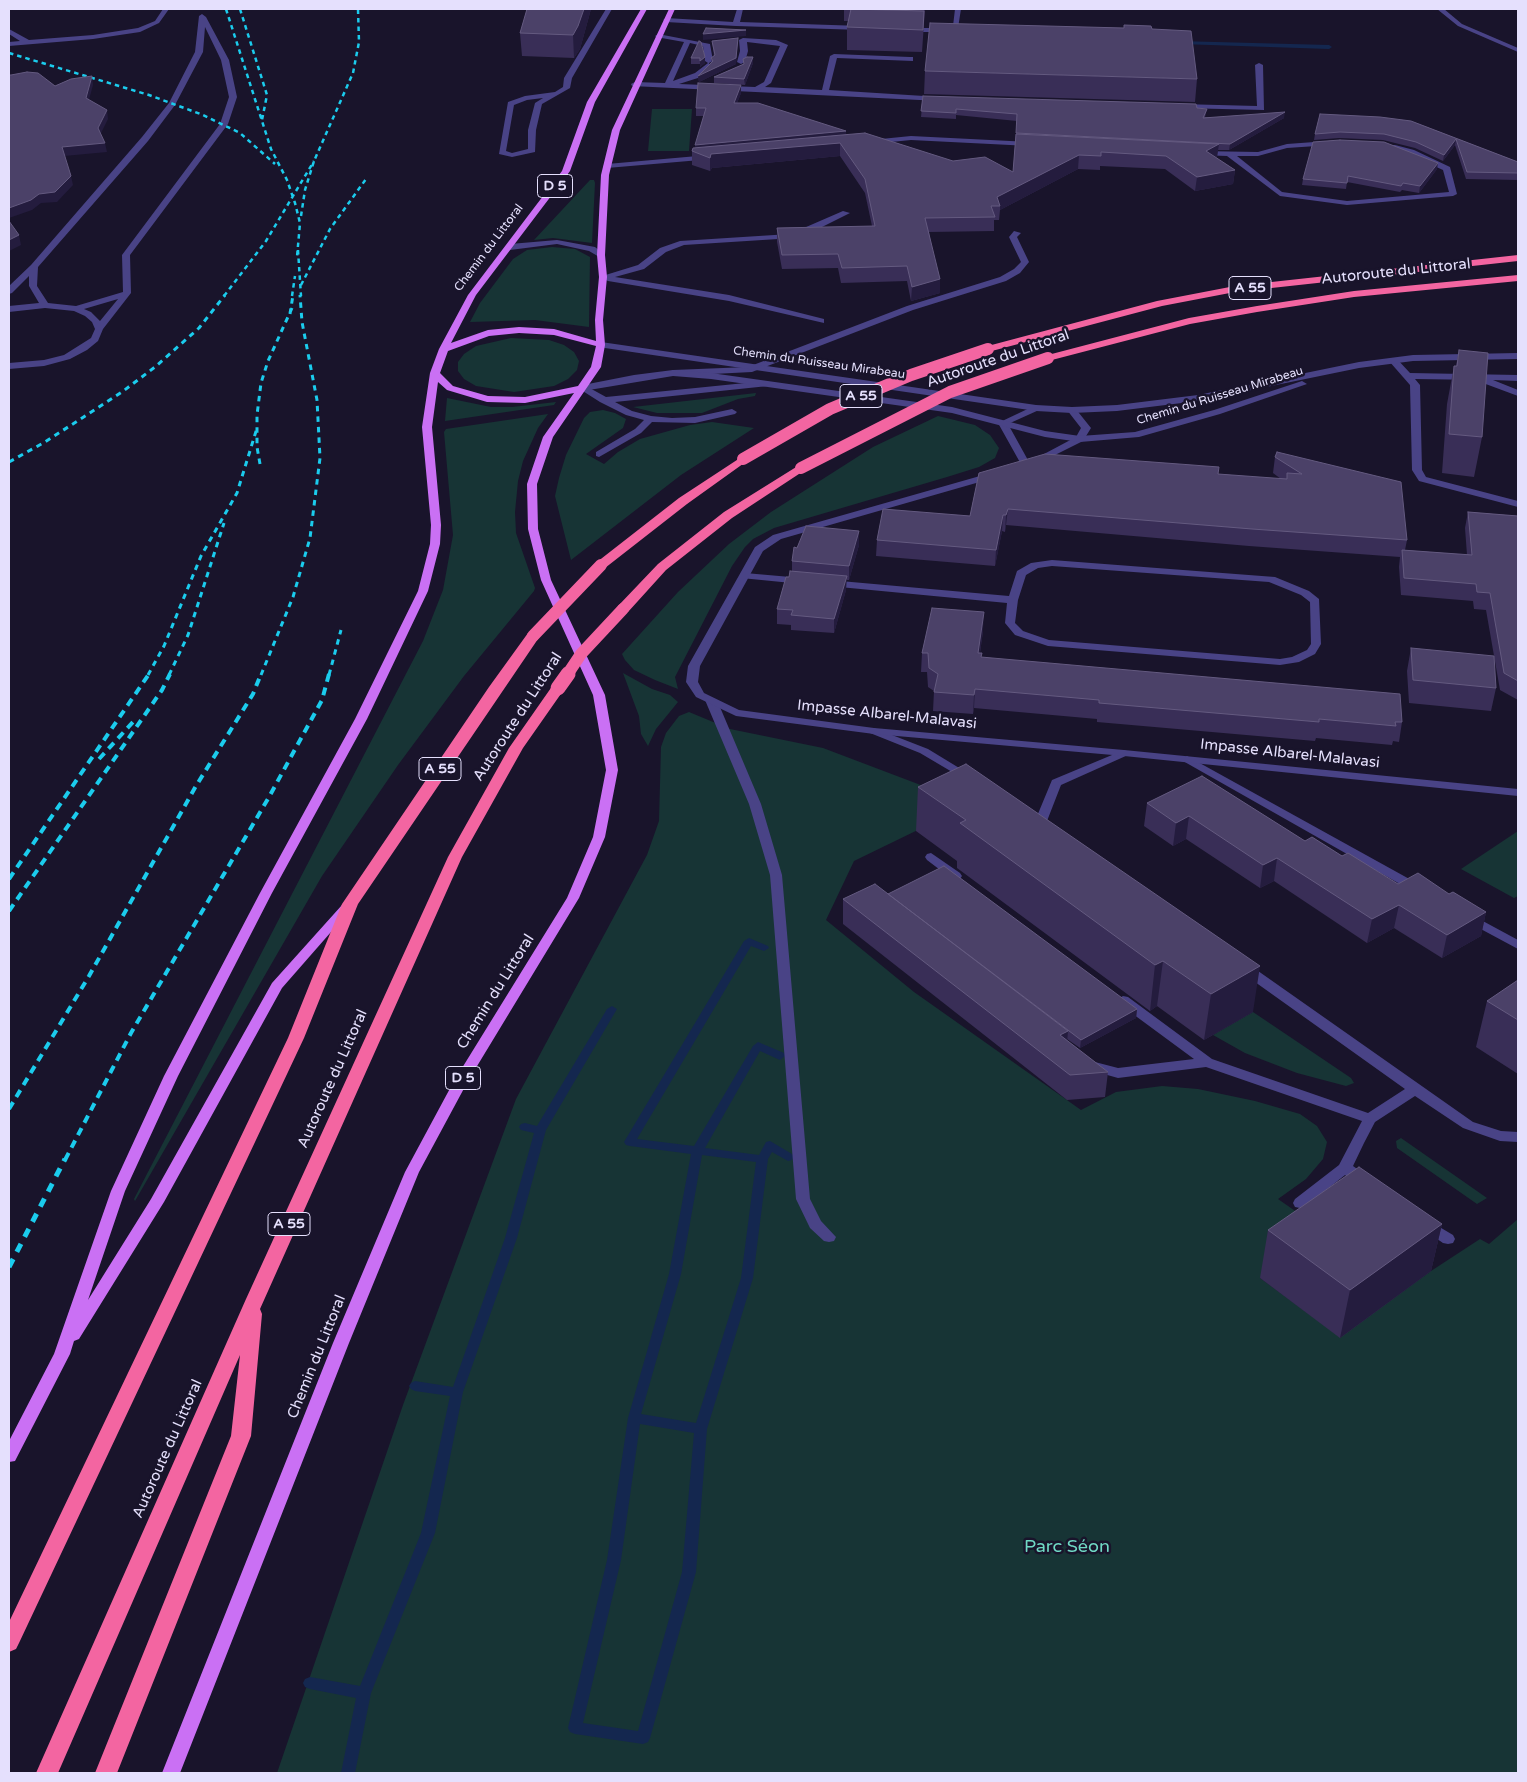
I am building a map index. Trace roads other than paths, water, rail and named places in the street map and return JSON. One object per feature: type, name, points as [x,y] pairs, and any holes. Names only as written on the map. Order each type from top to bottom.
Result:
[{"type":"highway","name":"Autoroute du Littoral","points":[[9,1643],[296,1038],[350,904],[494,690],[533,636],[601,565],[683,501],[743,459],[830,409],[911,375],[988,349],[1152,305],[1235,289],[1518,258]]},
{"type":"highway","name":"Autoroute du Littoral","points":[[47,1773],[255,1299],[455,857],[516,748],[581,654],[662,567],[728,515],[800,468],[950,392],[1048,358],[1189,321],[1257,309],[1354,294],[1518,278]]},
{"type":"highway","points":[[106,1773],[241,1436],[255,1299]]},
{"type":"main road","name":"Chemin du Littoral","points":[[435,373],[444,349],[472,295],[566,171],[591,102],[644,9]]},
{"type":"main road","points":[[444,349],[488,333],[519,330],[554,332],[601,345],[599,320],[603,277],[601,255],[607,166],[616,130],[635,84],[672,9]]},
{"type":"main road","name":"Chemin du Littoral","points":[[171,1773],[337,1352],[412,1172],[461,1081],[573,898],[599,838],[612,770],[599,695],[546,580],[532,529],[531,506],[532,484],[548,438],[564,411],[583,388],[596,367],[601,345]]},
{"type":"main road","points":[[435,373],[450,388],[465,394],[494,400],[525,400],[583,388]]},
{"type":"main road","points":[[62,1354],[118,1191],[171,1076],[266,893],[361,719],[423,591],[435,544],[436,525],[427,427],[435,373]]},
{"type":"main road","points":[[9,1456],[62,1354],[157,1202],[276,986],[350,904]]},
{"type":"street","points":[[9,44],[93,38],[140,30],[157,22],[166,9]]},
{"type":"street","points":[[557,94],[525,98],[511,104],[502,152],[512,155],[532,150],[532,130],[539,103],[557,94],[566,88],[568,78],[609,9]]},
{"type":"street","points":[[736,24],[740,9]]},
{"type":"street","points":[[902,30],[946,30],[956,27],[958,9]]},
{"type":"street","points":[[1440,9],[1460,25],[1518,50]]},
{"type":"street","points":[[9,291],[34,267],[145,139],[172,103],[199,52],[201,13]]},
{"type":"street","points":[[9,366],[44,363],[67,357],[90,344],[96,338],[99,329],[127,293],[126,255],[224,124],[233,97],[225,60],[201,13]]},
{"type":"street","points":[[666,20],[872,29]]},
{"type":"street","points":[[9,31],[28,43]]},
{"type":"street","points":[[658,36],[710,43],[709,63],[698,75],[667,86]]},
{"type":"street","points":[[734,40],[776,42],[784,45],[767,83],[756,89]]},
{"type":"street","points":[[738,66],[744,51],[743,40]]},
{"type":"street","points":[[667,86],[688,41]]},
{"type":"street","points":[[825,92],[834,56],[910,59]]},
{"type":"street","points":[[1171,106],[1261,108],[1259,64]]},
{"type":"street","points":[[692,87],[720,77]]},
{"type":"street","points":[[635,84],[952,99]]},
{"type":"street","points":[[862,142],[911,138],[1040,144]]},
{"type":"street","points":[[1189,152],[1258,154],[1287,146],[1339,142]]},
{"type":"street","points":[[1229,154],[1280,194],[1347,203],[1453,194],[1447,169],[1411,152],[1383,144]]},
{"type":"street","points":[[607,166],[715,156]]},
{"type":"street","points":[[603,277],[641,267],[664,250],[683,243],[791,236],[807,232],[846,213]]},
{"type":"street","points":[[673,373],[749,370],[910,308],[1003,279],[1017,271],[1025,262],[1014,237],[1017,233]]},
{"type":"street","points":[[510,247],[558,242],[592,249],[601,255]]},
{"type":"street","points":[[34,267],[33,286],[46,305]]},
{"type":"street","points":[[603,277],[729,298],[821,321]]},
{"type":"street","points":[[76,309],[127,293]]},
{"type":"street","points":[[9,310],[46,305],[76,309],[88,314],[96,321],[99,329]]},
{"type":"street","name":"Chemin du Ruisseau Mirabeau","points":[[601,345],[1036,408],[1072,410],[1117,408],[1198,398],[1359,365],[1413,358],[1518,356]]},
{"type":"street","points":[[1394,361],[1415,385],[1417,470],[1422,479],[1441,486],[1518,504]]},
{"type":"street","name":"Chemin du Ruisseau Mirabeau","points":[[583,388],[673,373],[952,410],[1045,434],[1080,438],[1136,435],[1218,412],[1359,365]]},
{"type":"street","points":[[1407,376],[1518,378]]},
{"type":"street","points":[[1477,377],[1518,393]]},
{"type":"street","points":[[602,400],[765,384]]},
{"type":"street","points":[[583,388],[602,400],[650,419],[672,421],[695,420],[732,412]]},
{"type":"street","points":[[1017,469],[1003,424],[1036,408]]},
{"type":"street","points":[[1072,410],[1086,428],[1080,438]]},
{"type":"street","points":[[599,454],[638,431],[650,419]]},
{"type":"street","name":"Impasse Albarel-Malavasi","points":[[1080,438],[1017,469],[777,537],[760,549],[694,666],[692,682],[700,695],[736,713],[874,731],[1187,759],[1518,793]]},
{"type":"street","points":[[1052,562],[1271,579],[1305,592],[1315,601],[1316,644],[1311,652],[1295,660],[1280,662],[1048,643],[1019,633],[1010,623],[1013,600],[1021,573],[1035,565],[1052,562]]},
{"type":"street","points":[[745,576],[1013,600]]},
{"type":"street","points":[[711,700],[755,804],[776,875],[803,1199],[815,1224],[829,1237]]},
{"type":"street","points":[[874,731],[924,751],[983,786]]},
{"type":"street","points":[[1041,822],[1056,783],[1124,753]]},
{"type":"street","points":[[1187,759],[1433,898]]},
{"type":"street","points":[[931,857],[970,887]]},
{"type":"street","points":[[1459,912],[1518,946]]},
{"type":"street","points":[[1234,960],[1415,1090],[1468,1125],[1500,1136],[1518,1137]]},
{"type":"street","points":[[1112,992],[1207,1062],[1370,1119]]},
{"type":"street","points":[[1077,1056],[1092,1067],[1118,1073],[1207,1062]]},
{"type":"street","points":[[1300,1203],[1345,1168],[1370,1119],[1415,1090]]},
{"type":"street","points":[[1345,1168],[1377,1190]]},
{"type":"street","points":[[1416,1217],[1448,1239]]},
{"type":"waterway","points":[[1180,42],[1329,47]]},
{"type":"waterway","points":[[697,1151],[630,1142],[749,941],[764,948]]},
{"type":"waterway","points":[[540,1130],[612,1009]]},
{"type":"waterway","points":[[697,1151],[758,1046],[780,1056]]},
{"type":"waterway","points":[[525,1127],[540,1130]]},
{"type":"waterway","points":[[457,1392],[511,1238],[540,1130]]},
{"type":"waterway","points":[[762,1159],[770,1145],[788,1157]]},
{"type":"waterway","points":[[634,1418],[675,1274],[697,1151]]},
{"type":"waterway","points":[[697,1151],[762,1159]]},
{"type":"waterway","points":[[701,1429],[747,1278],[762,1159]]},
{"type":"waterway","points":[[415,1386],[457,1392]]},
{"type":"waterway","points":[[364,1693],[428,1533],[457,1392]]},
{"type":"waterway","points":[[634,1418],[701,1429]]},
{"type":"waterway","points":[[634,1418],[614,1560],[575,1728],[643,1738],[689,1572],[701,1429]]},
{"type":"waterway","points":[[310,1683],[364,1693]]},
{"type":"waterway","points":[[348,1773],[364,1693]]},
{"type":"railway","points":[[226,9],[271,149],[287,180],[293,196]]},
{"type":"railway","points":[[240,9],[267,95],[262,120]]},
{"type":"railway","points":[[314,161],[353,73],[359,42],[358,9]]},
{"type":"railway","points":[[9,53],[149,95],[203,115],[240,133],[275,164]]},
{"type":"railway","points":[[293,196],[314,161]]},
{"type":"railway","points":[[301,216],[305,190],[314,161]]},
{"type":"railway","points":[[301,285],[330,229],[366,179]]},
{"type":"railway","points":[[224,296],[266,241],[293,196]]},
{"type":"railway","points":[[293,196],[300,223],[297,257]]},
{"type":"railway","points":[[298,250],[301,296]]},
{"type":"railway","points":[[292,296],[295,276]]},
{"type":"railway","points":[[9,462],[45,442],[122,392],[155,367],[199,328],[225,295]]},
{"type":"railway","points":[[290,312],[293,295]]},
{"type":"railway","points":[[261,675],[293,597],[310,538],[320,458],[317,400],[302,322],[300,295]]},
{"type":"railway","points":[[257,428],[261,383],[268,361],[290,312]]},
{"type":"railway","points":[[148,675],[164,646],[201,556],[237,493],[257,428]]},
{"type":"railway","points":[[257,428],[257,447],[260,464]]},
{"type":"railway","points":[[169,675],[188,635],[224,523]]},
{"type":"railway","points":[[329,675],[341,630]]},
{"type":"railway","points":[[9,879],[149,674]]},
{"type":"railway","points":[[9,911],[162,690],[170,674]]},
{"type":"railway","points":[[9,1109],[89,976],[196,786],[253,694],[261,674]]},
{"type":"railway","points":[[65,1160],[131,1033],[269,797],[322,700],[329,674]]},
{"type":"railway","points":[[99,759],[133,722]]},
{"type":"railway","points":[[9,1267],[65,1159]]},
{"type":"park label","name":"Parc Séon","points":[[1067,1547]]}]
